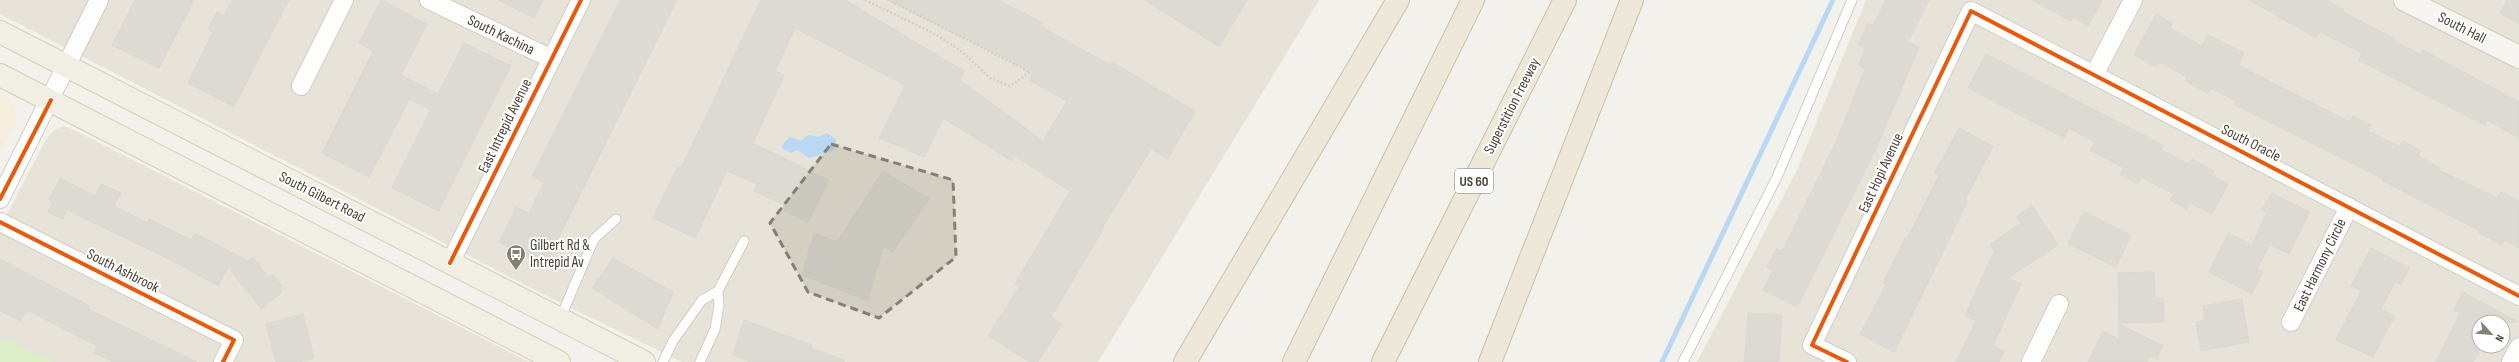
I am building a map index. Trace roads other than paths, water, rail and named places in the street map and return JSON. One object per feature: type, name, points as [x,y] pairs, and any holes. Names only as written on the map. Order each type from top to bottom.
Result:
[{"type":"highway","points":[[1185,362],[1398,0]]},
{"type":"highway","points":[[1294,362],[1474,0]]},
{"type":"highway","name":"Superstition Freeway","points":[[1383,362],[1565,0]]},
{"type":"highway","points":[[1490,362],[1632,0]]},
{"type":"main road","name":"South Gilbert Road","points":[[0,32],[644,362]]},
{"type":"main road","points":[[0,74],[559,362]]},
{"type":"street","points":[[0,199],[51,100],[99,0]]},
{"type":"street","points":[[301,86],[344,0]]},
{"type":"street","name":"South Kachina","points":[[429,0],[552,60]]},
{"type":"street","name":"East Intrepid Avenue","points":[[450,263],[581,0]]},
{"type":"street","points":[[2094,75],[2133,0]]},
{"type":"street","name":"South Hall","points":[[2405,0],[2519,57]]},
{"type":"street","name":"South Oracle","points":[[1971,11],[2519,296]]},
{"type":"street","name":"East Hopi Avenue","points":[[1847,362],[1812,345],[1971,11]]},
{"type":"street","name":"East Harmony Circle","points":[[2291,322],[2349,207]]},
{"type":"street","name":"South Ashbrook","points":[[0,222],[234,340],[223,362]]},
{"type":"street","points":[[2031,362],[2060,304]]},
{"type":"street","points":[[2511,362],[2519,347]]},
{"type":"lane","points":[[1683,362],[1777,177],[1852,0]]},
{"type":"lane","points":[[560,319],[594,239],[616,219]]},
{"type":"lane","points":[[700,362],[715,329],[719,306],[718,291],[744,242]]},
{"type":"lane","points":[[663,362],[673,342],[702,300],[718,291]]},
{"type":"water","points":[[827,133],[836,139],[835,150],[809,158],[797,150],[791,153],[782,148],[783,144],[790,137],[801,141],[808,135],[818,137]]},
{"type":"waterway","points":[[1662,362],[1833,0]]},
{"type":"place","name":"Gilbert Rd & Intrepid Av","points":[[516,271]]}]
